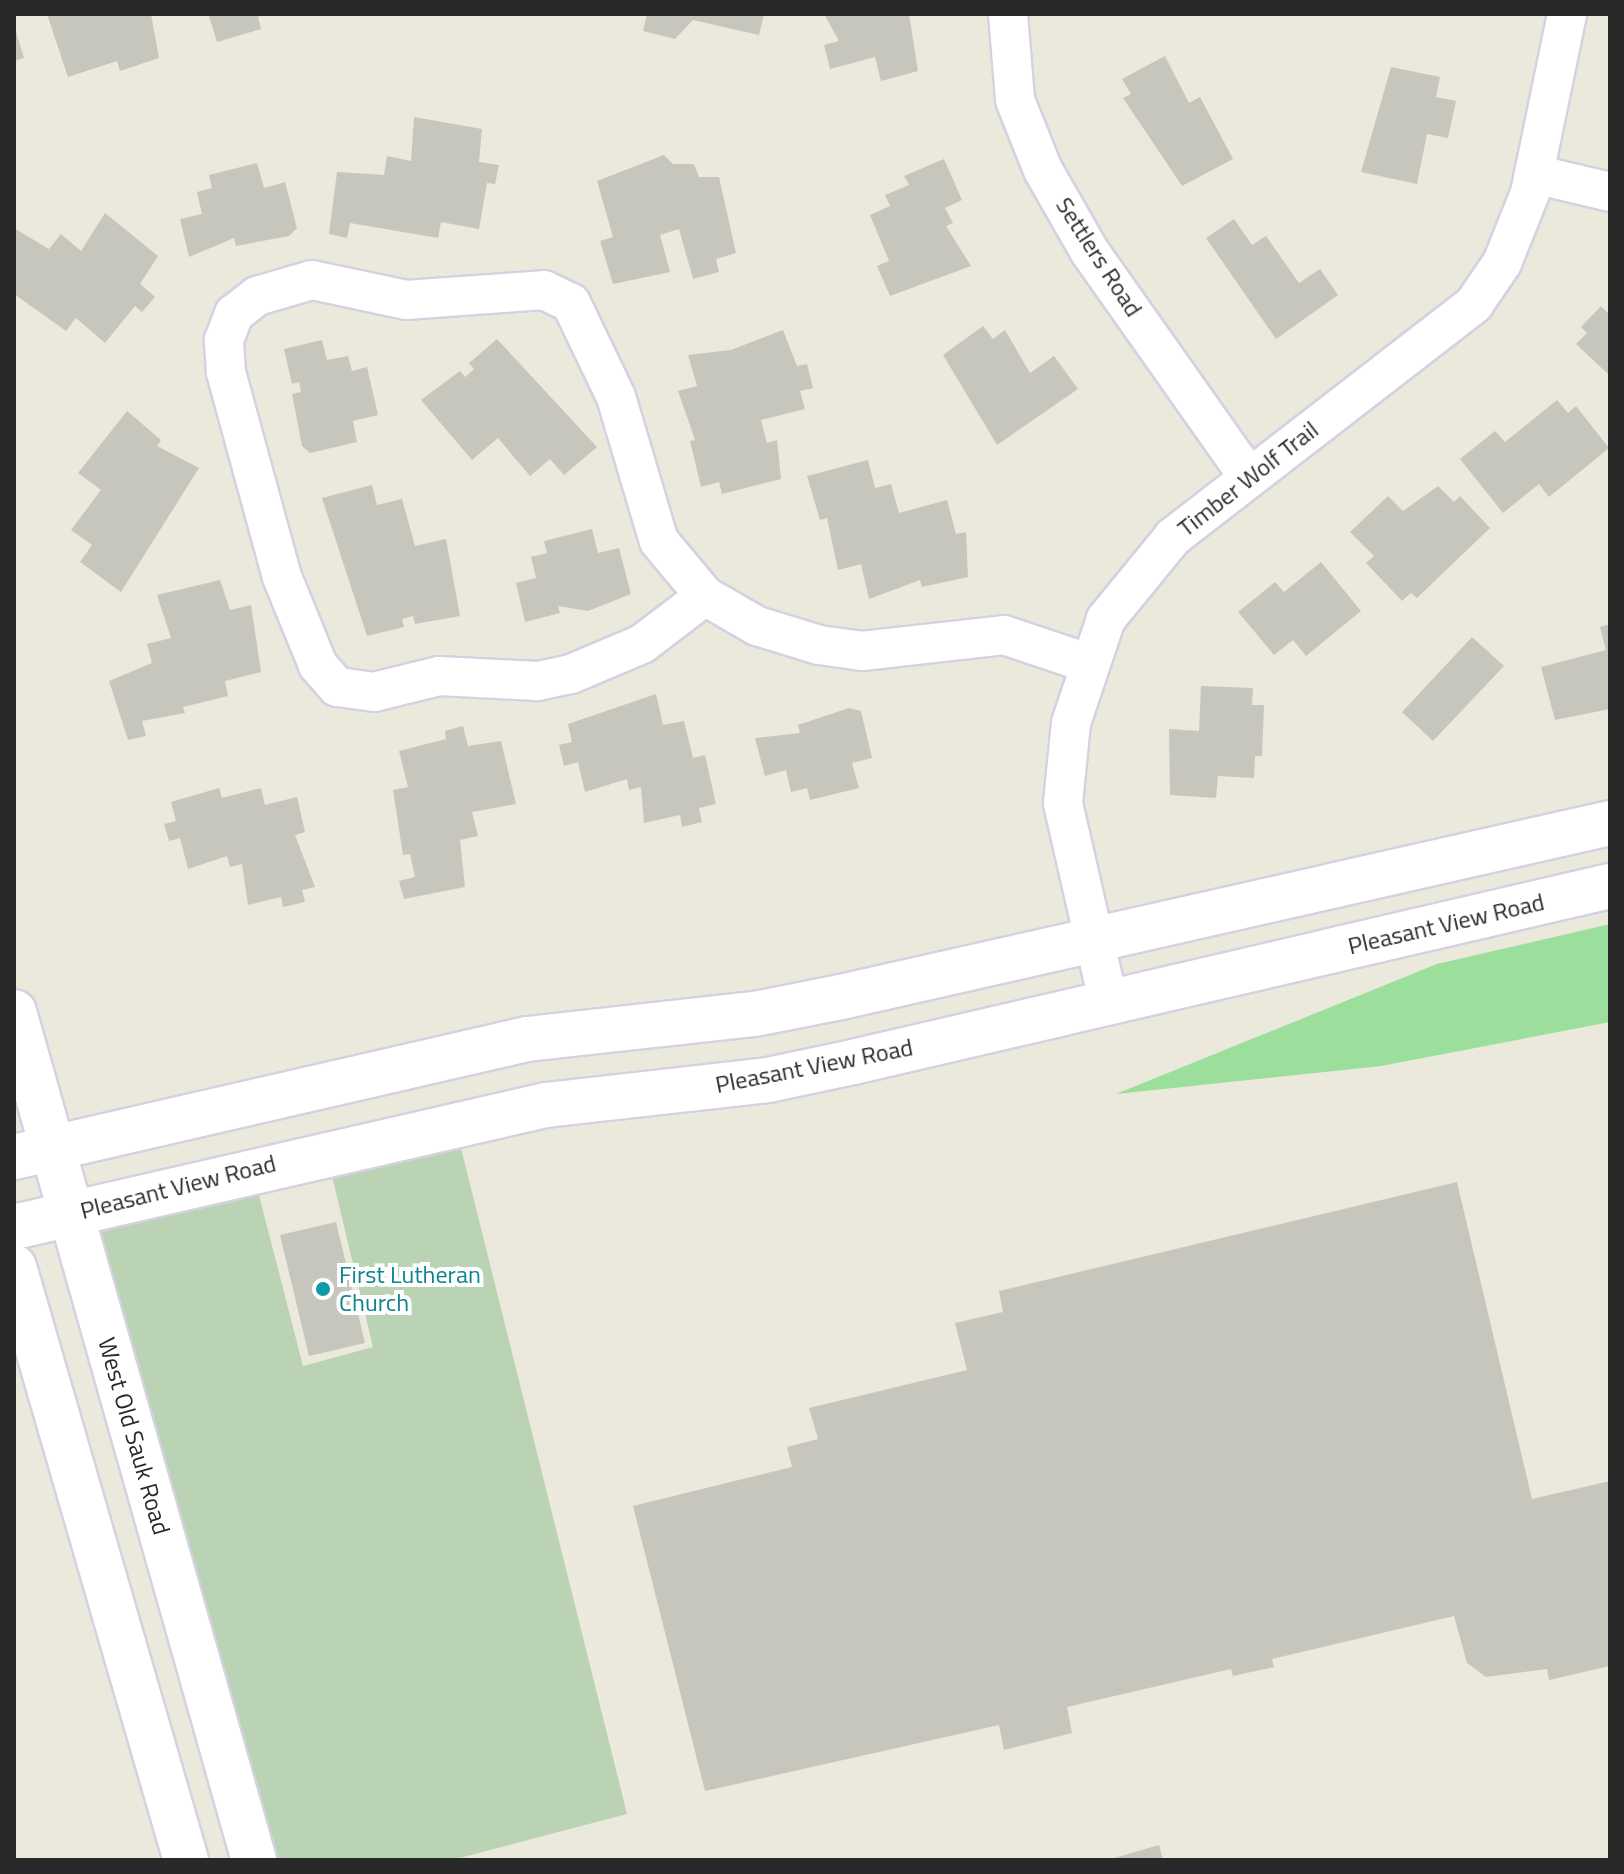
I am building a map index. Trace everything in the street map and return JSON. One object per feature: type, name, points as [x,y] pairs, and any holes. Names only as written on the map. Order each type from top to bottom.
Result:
[{"type":"main road","points":[[33,1152],[527,1039],[755,1014],[1092,935],[1610,823]]},
{"type":"main road","name":"Pleasant View Road","points":[[14,1227],[516,1111],[768,1080],[1610,886]]},
{"type":"main road","name":"West Old Sauk Road","points":[[14,1012],[33,1152],[71,1213],[254,1860]]},
{"type":"main road","points":[[14,1267],[186,1860]]},
{"type":"street","name":"Settlers Road","points":[[1008,14],[1015,100],[1043,170],[1090,252],[1248,476]]},
{"type":"street","name":"Timber Wolf Trail","points":[[1108,1000],[1063,803],[1087,663],[1106,619],[1173,537],[1474,304],[1502,263],[1534,174],[1567,14]]},
{"type":"street","points":[[1534,174],[1610,192]]},
{"type":"street","points":[[705,596],[642,644],[571,674],[537,681],[439,676],[374,692],[337,687],[318,665],[282,577],[226,372],[224,340],[234,314],[287,283],[312,280],[406,300],[544,290],[571,303],[616,397],[659,541],[705,596],[757,626],[819,645],[862,651],[1004,635],[1087,663]]},
{"type":"green space","points":[[1610,924],[1610,1022],[1381,1066],[1116,1094],[1437,964]]},
{"type":"green space","points":[[455,1124],[627,1814],[452,1860],[254,1860],[71,1213],[252,1168],[303,1366],[373,1347],[326,1151]]},
{"type":"building","points":[[47,14],[151,14],[159,58],[120,71],[117,61],[68,77]]},
{"type":"building","points":[[265,14],[258,17],[261,29],[217,42],[209,16]]},
{"type":"building","points":[[647,14],[764,14],[759,35],[693,20],[675,39],[643,31]]},
{"type":"building","points":[[824,14],[909,14],[918,71],[881,81],[875,57],[830,69],[824,45],[839,41]]},
{"type":"building","points":[[14,25],[24,58],[14,61]]},
{"type":"building","points":[[1165,56],[1189,103],[1200,97],[1233,159],[1182,186],[1123,98],[1131,94],[1122,79]]},
{"type":"building","points":[[1391,67],[1440,77],[1436,97],[1456,101],[1448,138],[1427,134],[1417,184],[1361,172]]},
{"type":"building","points":[[414,117],[482,129],[479,162],[499,165],[495,184],[487,183],[479,229],[441,222],[438,238],[350,223],[347,238],[329,234],[337,172],[384,175],[387,156],[411,161]]},
{"type":"building","points":[[664,155],[673,164],[694,164],[699,177],[719,177],[736,253],[716,259],[719,272],[693,279],[679,229],[660,235],[670,272],[613,284],[600,241],[613,237],[597,181]]},
{"type":"building","points":[[944,159],[962,200],[945,208],[953,223],[946,226],[971,266],[890,296],[877,266],[889,261],[870,215],[890,206],[885,195],[909,185],[904,176]]},
{"type":"building","points":[[257,163],[264,188],[285,182],[297,228],[289,236],[236,246],[234,238],[189,257],[180,219],[202,214],[197,192],[212,188],[209,175]]},
{"type":"building","points":[[105,213],[158,256],[140,284],[155,297],[142,312],[135,306],[105,343],[76,318],[66,331],[14,294],[14,228],[49,249],[61,234],[81,251]]},
{"type":"building","points":[[1234,219],[1252,245],[1266,236],[1299,283],[1320,269],[1338,295],[1276,339],[1206,238]]},
{"type":"building","points":[[1601,306],[1610,315],[1610,376],[1576,344],[1587,333],[1581,327]]},
{"type":"building","points":[[983,326],[993,339],[1005,330],[1030,373],[1054,356],[1078,389],[997,445],[943,355]]},
{"type":"building","points":[[783,330],[797,366],[807,364],[813,388],[800,391],[805,409],[761,420],[767,443],[777,440],[781,479],[722,494],[719,482],[701,487],[690,441],[695,440],[678,391],[697,386],[688,355],[731,350]]},
{"type":"building","points":[[497,339],[597,447],[564,475],[550,459],[530,476],[498,438],[472,460],[421,400],[460,371],[465,377],[474,369],[469,363]]},
{"type":"building","points":[[322,340],[327,360],[348,356],[352,371],[367,367],[378,415],[353,421],[357,442],[310,453],[302,446],[292,394],[301,392],[299,382],[292,384],[284,349]]},
{"type":"building","points":[[1557,400],[1568,413],[1576,406],[1609,448],[1549,497],[1539,484],[1503,513],[1460,459],[1495,431],[1505,442]]},
{"type":"building","points":[[127,411],[161,440],[157,446],[199,468],[121,592],[80,562],[92,545],[71,530],[101,490],[78,473]]},
{"type":"building","points":[[868,460],[875,488],[891,484],[899,513],[947,500],[956,534],[966,532],[968,577],[922,587],[920,580],[869,599],[861,564],[838,570],[827,518],[820,520],[807,476]]},
{"type":"building","points":[[372,485],[377,505],[402,499],[415,546],[446,539],[460,616],[415,624],[413,616],[402,619],[404,627],[367,636],[322,498]]},
{"type":"building","points":[[1438,486],[1454,502],[1460,496],[1490,528],[1417,598],[1411,593],[1402,601],[1366,563],[1374,556],[1350,532],[1388,496],[1403,511]]},
{"type":"building","points":[[592,529],[598,553],[619,548],[631,594],[588,611],[558,606],[560,613],[525,622],[516,583],[536,578],[531,557],[547,553],[544,541]]},
{"type":"building","points":[[1321,562],[1361,611],[1306,656],[1293,640],[1274,655],[1238,612],[1275,582],[1284,592]]},
{"type":"building","points":[[220,580],[230,610],[251,605],[261,672],[225,681],[228,696],[183,707],[185,713],[142,721],[146,736],[128,740],[109,681],[152,663],[147,644],[171,638],[157,595]]},
{"type":"building","points":[[1610,624],[1610,709],[1555,720],[1541,667],[1606,650],[1600,627]]},
{"type":"building","points":[[1472,637],[1504,666],[1433,741],[1402,712]]},
{"type":"building","points":[[1201,686],[1253,688],[1252,705],[1264,705],[1262,756],[1255,756],[1254,778],[1218,776],[1216,798],[1170,795],[1169,729],[1199,731]]},
{"type":"building","points":[[656,694],[663,725],[684,721],[693,758],[705,755],[716,804],[699,808],[702,822],[682,827],[680,815],[644,823],[641,787],[629,790],[627,779],[585,792],[578,762],[564,766],[559,745],[572,742],[568,724]]},
{"type":"building","points":[[849,708],[861,711],[872,758],[852,763],[859,788],[810,800],[807,788],[791,792],[786,770],[765,776],[755,738],[800,733],[798,725]]},
{"type":"building","points":[[463,726],[468,746],[501,741],[516,804],[472,812],[478,836],[460,840],[465,887],[404,899],[399,881],[415,877],[410,854],[403,855],[393,790],[408,787],[399,751],[446,739],[445,731]]},
{"type":"building","points":[[219,788],[222,798],[261,788],[265,805],[297,797],[305,832],[295,835],[315,887],[302,890],[305,902],[283,907],[281,897],[248,905],[242,864],[230,867],[227,856],[188,869],[180,838],[169,841],[164,824],[176,821],[171,802]]},
{"type":"building","points":[[1457,1182],[1532,1499],[1610,1481],[1610,1666],[1549,1680],[1547,1669],[1486,1677],[1467,1663],[1454,1616],[1272,1659],[1274,1667],[1233,1676],[1231,1669],[1067,1707],[1072,1733],[1004,1750],[999,1725],[705,1791],[633,1506],[792,1467],[787,1447],[818,1439],[809,1408],[967,1370],[955,1323],[1003,1312],[999,1291]]},
{"type":"building","name":"First Lutheran Church","points":[[336,1222],[365,1343],[309,1356],[280,1235]]},
{"type":"building","points":[[1159,1845],[1163,1860],[1111,1860],[1111,1859]]},
{"type":"place","name":"First Lutheran Church","points":[[323,1289]]}]
